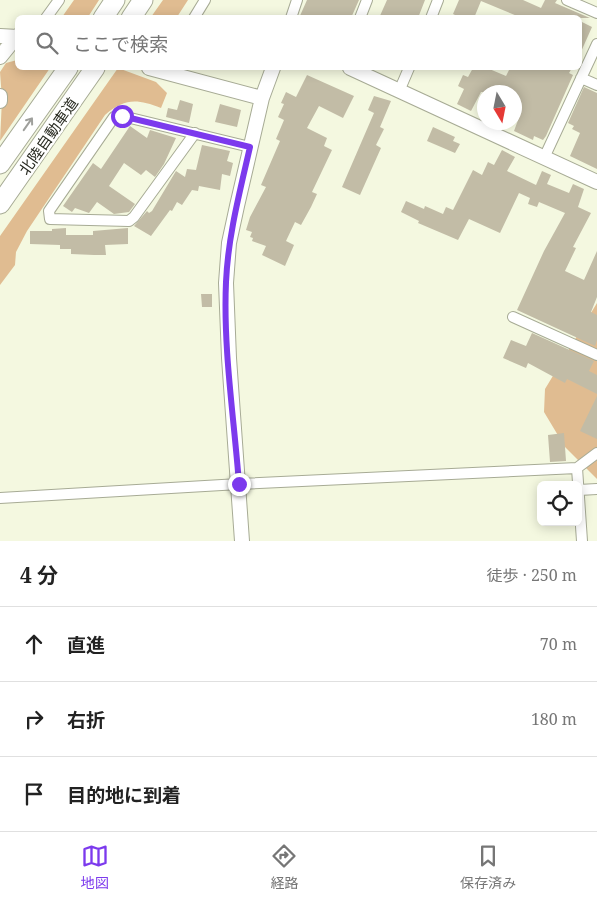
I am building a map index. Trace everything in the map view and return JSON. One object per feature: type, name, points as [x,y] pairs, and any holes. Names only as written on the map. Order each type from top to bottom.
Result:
[{"type":"highway","points":[[105,15],[115,0]]},
{"type":"highway","points":[[132,15],[143,0]]},
{"type":"highway","name":"北陸自動車道","points":[[0,164],[67,70]]},
{"type":"highway","name":"北陸自動車道","points":[[0,204],[95,70]]},
{"type":"street","points":[[48,15],[59,0]]},
{"type":"street","points":[[196,15],[206,0]]},
{"type":"street","points":[[292,15],[297,0]]},
{"type":"street","points":[[361,15],[367,0]]},
{"type":"street","points":[[432,15],[438,0]]},
{"type":"street","points":[[567,0],[597,13]]},
{"type":"street","points":[[0,36],[15,36]]},
{"type":"street","points":[[0,57],[15,38]]},
{"type":"street","points":[[544,158],[597,44]]},
{"type":"street","points":[[163,70],[262,98]]},
{"type":"street","points":[[242,541],[228,358],[226,283],[230,243],[250,147],[262,98],[272,70]]},
{"type":"street","points":[[355,70],[400,89],[597,182]]},
{"type":"street","points":[[400,89],[408,70]]},
{"type":"street","points":[[581,78],[597,85]]},
{"type":"street","points":[[195,133],[134,217],[129,220],[50,219],[49,211],[114,117],[122,116],[250,147]]},
{"type":"street","points":[[513,317],[597,355]]},
{"type":"street","points":[[0,498],[239,484],[577,468],[597,453]]},
{"type":"street","points":[[577,468],[578,481]]},
{"type":"street","points":[[582,490],[597,489]]},
{"type":"street","points":[[581,526],[582,541]]},
{"type":"shaded area","points":[[74,0],[99,0],[89,15],[63,15]]},
{"type":"shaded area","points":[[163,0],[188,0],[178,15],[152,15]]},
{"type":"shaded area","points":[[15,61],[15,70],[49,70],[0,141],[2,99],[0,72],[6,63]]},
{"type":"shaded area","points":[[117,70],[123,70],[156,82],[167,93],[161,108],[145,103],[132,102],[119,105],[105,115],[27,231],[16,252],[15,265],[0,285],[0,236]]},
{"type":"shaded area","points":[[597,303],[597,479],[565,447],[544,412],[545,389]]},
{"type":"building","points":[[307,0],[359,0],[352,15],[300,15]]},
{"type":"building","points":[[387,0],[425,0],[419,15],[380,15]]},
{"type":"building","points":[[459,0],[523,0],[541,8],[545,0],[557,0],[555,3],[590,18],[582,18],[582,15],[515,15],[481,1],[475,15],[453,14]]},
{"type":"building","points":[[582,22],[592,27],[582,50]]},
{"type":"building","points":[[472,70],[492,70],[506,76],[509,70],[571,70],[569,73],[573,75],[546,136],[543,140],[534,136],[533,140],[514,131],[522,130],[522,85],[477,85],[477,100],[471,111],[457,104],[464,89],[458,86],[463,75],[468,77]]},
{"type":"building","points":[[307,75],[354,96],[343,118],[319,106],[307,128],[327,138],[324,146],[332,150],[312,192],[317,194],[311,207],[301,225],[295,222],[286,241],[294,245],[285,266],[262,255],[266,246],[252,241],[253,238],[250,237],[252,232],[246,230],[250,217],[266,187],[261,185],[280,141],[276,139],[284,120],[278,117],[284,104],[281,103],[286,92],[296,97]]},
{"type":"building","points":[[584,87],[597,93],[597,169],[570,156],[580,133],[572,129],[574,126],[568,123]]},
{"type":"building","points":[[374,96],[391,101],[380,127],[384,129],[376,145],[381,148],[360,195],[342,187],[374,113],[368,110]]},
{"type":"building","points":[[180,100],[193,104],[189,123],[166,117],[168,108],[177,110]]},
{"type":"building","points":[[220,104],[241,110],[237,127],[215,122]]},
{"type":"building","points":[[130,126],[147,138],[150,130],[176,138],[164,164],[155,177],[146,170],[141,175],[124,163],[109,186],[135,204],[129,212],[114,214],[97,202],[89,213],[75,208],[72,212],[63,206],[93,163],[101,169]]},
{"type":"building","points":[[433,127],[455,137],[453,141],[460,144],[455,153],[427,141]]},
{"type":"building","points":[[202,145],[230,151],[227,161],[233,163],[230,176],[222,174],[220,190],[199,186],[198,191],[192,190],[182,205],[177,202],[151,236],[134,226],[147,211],[149,213],[152,211],[176,171],[185,177],[187,169],[196,170]]},
{"type":"building","points":[[502,150],[515,157],[507,171],[536,185],[542,171],[551,175],[547,184],[569,193],[573,184],[584,189],[578,207],[591,213],[573,247],[576,248],[565,271],[584,280],[597,251],[597,297],[591,312],[597,315],[597,340],[595,346],[517,310],[544,251],[565,213],[539,202],[537,207],[528,204],[530,198],[519,193],[500,233],[469,219],[458,240],[418,223],[419,221],[401,212],[406,201],[424,209],[425,206],[443,214],[446,207],[453,210],[473,170],[482,175],[488,162],[494,165]]},
{"type":"building","points":[[66,228],[66,235],[93,235],[93,231],[128,228],[128,244],[105,245],[106,255],[94,255],[71,254],[71,249],[60,249],[60,245],[30,244],[30,231],[52,231],[52,229]]},
{"type":"building","points":[[201,294],[212,294],[212,307],[202,307]]},
{"type":"building","points":[[532,333],[594,361],[589,371],[597,375],[597,394],[567,379],[565,383],[528,363],[526,368],[503,358],[511,340],[526,346]]},
{"type":"building","points":[[597,396],[597,439],[580,431]]},
{"type":"building","points":[[564,433],[566,461],[550,462],[548,435]]},
{"type":"route","points":[[122,116],[250,147],[230,243],[226,283],[228,358],[239,484]]}]
